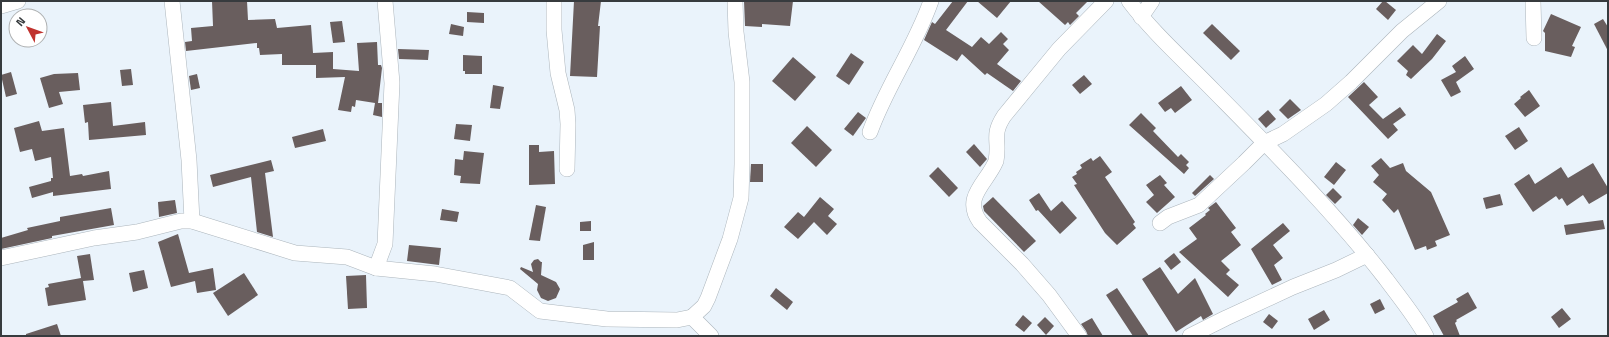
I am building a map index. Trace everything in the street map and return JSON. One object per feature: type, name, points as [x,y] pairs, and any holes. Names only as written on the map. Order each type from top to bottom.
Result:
[{"type":"street","points":[[1,6],[18,1]]},
{"type":"street","points":[[172,1],[189,160],[192,221]]},
{"type":"street","points":[[376,268],[385,244],[392,83],[385,1]]},
{"type":"street","points":[[554,1],[554,30],[558,73],[567,110],[567,169]]},
{"type":"street","points":[[1,258],[94,238],[137,232],[181,221],[192,221],[281,249],[314,255],[347,257],[376,268],[435,274],[510,288],[540,312],[557,315],[628,320],[677,320],[692,318],[704,306],[708,298],[730,239],[741,198],[742,82],[736,32],[735,1]]},
{"type":"street","points":[[870,132],[879,109],[912,47],[931,1]]},
{"type":"street","points":[[1079,336],[1050,295],[1022,264],[980,222],[974,214],[973,206],[974,198],[996,161],[997,154],[995,133],[1004,116],[1059,49],[1106,1]]},
{"type":"street","points":[[1129,1],[1141,17],[1333,215],[1367,255],[1410,310],[1426,336]]},
{"type":"street","points":[[1141,17],[1152,1]]},
{"type":"street","points":[[1160,223],[1199,205],[1264,143],[1283,134],[1326,104],[1351,82],[1402,31],[1439,1]]},
{"type":"street","points":[[1533,1],[1534,38]]},
{"type":"street","points":[[1190,336],[1300,284],[1336,270],[1367,255]]},
{"type":"street","points":[[692,318],[711,336]]},
{"type":"building","points":[[212,1],[247,1],[248,20],[275,19],[277,28],[311,25],[313,53],[333,52],[333,69],[359,71],[357,43],[377,42],[378,65],[381,65],[382,68],[378,103],[382,103],[382,117],[373,115],[375,103],[356,100],[355,107],[352,106],[351,112],[338,110],[345,77],[316,78],[316,65],[282,65],[282,54],[260,55],[259,48],[257,48],[257,43],[186,51],[185,42],[192,41],[191,28],[213,26]]},
{"type":"building","points":[[574,1],[601,1],[598,26],[600,26],[597,77],[570,76]]},
{"type":"building","points":[[744,1],[793,1],[790,26],[762,24],[762,27],[745,26]]},
{"type":"building","points":[[953,1],[968,1],[946,30],[972,47],[981,37],[989,44],[1001,32],[1008,39],[1003,44],[1009,50],[997,64],[1021,81],[1013,91],[987,73],[985,75],[962,54],[957,61],[924,40],[932,22],[935,24]]},
{"type":"building","points":[[977,1],[1011,1],[997,18]]},
{"type":"building","points":[[1038,1],[1088,1],[1076,13],[1079,16],[1070,25],[1068,22],[1065,25]]},
{"type":"building","points":[[1383,1],[1396,10],[1388,20],[1376,9]]},
{"type":"building","points":[[467,12],[484,13],[484,23],[467,22]]},
{"type":"building","points":[[1551,14],[1581,27],[1572,46],[1575,47],[1571,57],[1545,51],[1545,33],[1543,31]]},
{"type":"building","points":[[1603,19],[1608,27],[1608,51],[1594,24]]},
{"type":"building","points":[[342,21],[345,42],[333,43],[330,22]]},
{"type":"building","points":[[451,24],[464,27],[463,36],[449,34]]},
{"type":"building","points":[[1212,24],[1240,51],[1231,60],[1203,33]]},
{"type":"building","points":[[1437,34],[1446,41],[1432,59],[1411,79],[1406,75],[1408,71],[1397,61],[1413,45],[1422,54]]},
{"type":"building","points":[[398,49],[429,50],[428,60],[399,59]]},
{"type":"building","points":[[851,53],[864,62],[849,85],[836,76]]},
{"type":"building","points":[[463,55],[482,56],[482,74],[465,74],[465,71],[463,71]]},
{"type":"building","points":[[1465,56],[1474,69],[1456,82],[1461,92],[1451,97],[1441,80],[1456,72],[1452,66]]},
{"type":"building","points":[[793,57],[816,77],[795,101],[772,81]]},
{"type":"building","points":[[131,69],[133,85],[122,86],[120,70]]},
{"type":"building","points":[[11,72],[17,94],[6,97],[1,75]]},
{"type":"building","points":[[78,73],[80,90],[59,92],[63,104],[49,108],[40,78],[54,74]]},
{"type":"building","points":[[197,74],[200,88],[191,90],[189,76]]},
{"type":"building","points":[[1084,75],[1092,84],[1080,94],[1072,85]]},
{"type":"building","points":[[1364,82],[1378,97],[1369,105],[1383,119],[1400,107],[1406,115],[1393,124],[1398,130],[1388,139],[1348,97]]},
{"type":"building","points":[[493,85],[504,87],[500,109],[490,108]]},
{"type":"building","points":[[1181,86],[1192,100],[1175,113],[1171,108],[1165,112],[1158,103]]},
{"type":"building","points":[[1529,90],[1540,106],[1525,117],[1514,104]]},
{"type":"building","points":[[1290,99],[1301,110],[1288,119],[1279,110]]},
{"type":"building","points":[[111,102],[113,126],[145,122],[146,135],[89,140],[88,122],[85,123],[83,105]]},
{"type":"building","points":[[1268,110],[1276,119],[1266,128],[1258,119]]},
{"type":"building","points":[[858,112],[866,118],[853,136],[844,129]]},
{"type":"building","points":[[1141,113],[1156,128],[1153,131],[1178,157],[1181,154],[1189,162],[1186,165],[1189,168],[1184,174],[1129,125]]},
{"type":"building","points":[[39,121],[42,131],[64,128],[70,176],[82,174],[83,176],[109,171],[111,189],[53,196],[53,192],[32,198],[29,187],[51,181],[51,178],[53,178],[51,157],[35,161],[32,149],[20,152],[14,128]]},
{"type":"building","points":[[456,124],[472,125],[470,141],[454,139]]},
{"type":"building","points":[[807,126],[832,150],[816,167],[791,143]]},
{"type":"building","points":[[1519,127],[1528,141],[1515,150],[1505,136]]},
{"type":"building","points":[[323,129],[326,141],[295,148],[292,137]]},
{"type":"building","points":[[974,144],[987,159],[980,167],[966,152]]},
{"type":"building","points":[[529,145],[539,145],[539,152],[554,151],[555,184],[529,185]]},
{"type":"building","points":[[464,151],[484,153],[480,184],[460,183],[461,176],[454,175],[455,159],[463,160]]},
{"type":"building","points":[[1100,156],[1112,172],[1105,177],[1135,222],[1133,224],[1136,228],[1117,245],[1105,233],[1074,185],[1077,184],[1072,177],[1082,168],[1080,165],[1091,158],[1093,161]]},
{"type":"building","points":[[1381,158],[1390,168],[1403,163],[1406,171],[1431,192],[1450,235],[1435,241],[1437,246],[1427,250],[1426,246],[1415,250],[1398,209],[1394,213],[1382,200],[1387,194],[1373,182],[1379,175],[1371,166]]},
{"type":"building","points":[[271,160],[274,171],[265,173],[273,237],[257,232],[251,177],[213,187],[210,175]]},
{"type":"building","points":[[1336,162],[1346,170],[1334,185],[1324,177]]},
{"type":"building","points":[[1593,163],[1608,188],[1608,193],[1589,204],[1583,195],[1567,206],[1562,198],[1559,200],[1556,196],[1533,212],[1514,184],[1529,174],[1535,184],[1561,167],[1568,178]]},
{"type":"building","points":[[751,164],[763,164],[763,182],[750,182]]},
{"type":"building","points":[[938,167],[958,188],[949,197],[929,176]]},
{"type":"building","points":[[1160,175],[1167,183],[1164,185],[1175,197],[1157,213],[1146,202],[1154,195],[1146,185]]},
{"type":"building","points":[[1210,175],[1214,179],[1195,196],[1192,193]]},
{"type":"building","points":[[1333,188],[1342,197],[1335,204],[1326,195]]},
{"type":"building","points":[[1039,193],[1051,211],[1062,201],[1077,218],[1060,234],[1038,210],[1036,211],[1029,200]]},
{"type":"building","points":[[1500,194],[1503,205],[1486,209],[1483,198]]},
{"type":"building","points":[[820,197],[834,209],[828,216],[837,224],[827,235],[814,222],[798,239],[784,227],[798,212],[804,217]]},
{"type":"building","points":[[993,197],[1036,241],[1024,252],[984,211],[983,206]]},
{"type":"building","points":[[175,200],[177,213],[159,217],[158,202]]},
{"type":"building","points":[[1216,202],[1236,228],[1231,232],[1241,245],[1221,261],[1230,270],[1226,274],[1239,285],[1228,297],[1179,252],[1197,239],[1189,228],[1206,215],[1205,214],[1210,210],[1208,208]]},
{"type":"building","points":[[536,205],[546,207],[540,241],[529,240]]},
{"type":"building","points":[[111,208],[114,225],[52,236],[52,238],[1,249],[1,238],[28,230],[27,228],[60,221],[60,217]]},
{"type":"building","points":[[442,209],[459,212],[457,222],[440,220]]},
{"type":"building","points":[[1358,218],[1369,227],[1362,235],[1353,225]]},
{"type":"building","points":[[1603,220],[1605,229],[1566,235],[1564,225]]},
{"type":"building","points":[[591,221],[591,231],[580,231],[580,222]]},
{"type":"building","points":[[1283,223],[1290,231],[1273,245],[1283,258],[1274,265],[1282,280],[1272,285],[1251,249]]},
{"type":"building","points":[[178,234],[189,273],[213,268],[216,290],[197,293],[195,281],[171,287],[158,242]]},
{"type":"building","points":[[594,242],[594,260],[583,260],[583,245]]},
{"type":"building","points":[[409,245],[441,248],[439,265],[407,261]]},
{"type":"building","points":[[1174,253],[1181,262],[1171,270],[1164,261]]},
{"type":"building","points":[[90,254],[94,280],[83,281],[86,300],[48,306],[45,288],[49,287],[48,284],[81,278],[77,256]]},
{"type":"building","points":[[538,259],[542,262],[541,275],[556,282],[560,289],[556,298],[548,301],[541,298],[537,290],[538,284],[520,269],[521,267],[533,272],[531,264],[534,260]]},
{"type":"building","points":[[1160,267],[1178,294],[1195,278],[1213,314],[1203,320],[1201,316],[1176,332],[1142,279]]},
{"type":"building","points":[[144,270],[148,288],[133,292],[129,273]]},
{"type":"building","points":[[244,273],[258,295],[228,316],[213,293]]},
{"type":"building","points":[[366,275],[367,308],[348,309],[346,276]]},
{"type":"building","points":[[776,288],[793,302],[787,310],[770,296]]},
{"type":"building","points":[[1117,288],[1149,336],[1133,336],[1106,295]]},
{"type":"building","points":[[1468,292],[1477,308],[1456,320],[1457,321],[1455,323],[1460,336],[1444,336],[1433,316],[1458,302],[1456,299]]},
{"type":"building","points":[[1380,299],[1385,309],[1375,314],[1370,304]]},
{"type":"building","points":[[1562,308],[1571,319],[1559,328],[1551,317]]},
{"type":"building","points":[[1324,310],[1330,320],[1314,330],[1308,319]]},
{"type":"building","points":[[1269,314],[1278,321],[1272,329],[1263,322]]},
{"type":"building","points":[[1023,315],[1032,323],[1024,332],[1015,325]]},
{"type":"building","points":[[1045,317],[1054,326],[1046,335],[1037,325]]},
{"type":"building","points":[[1092,318],[1103,336],[1088,336],[1081,324]]},
{"type":"building","points":[[57,324],[61,336],[26,336],[26,334]]}]
